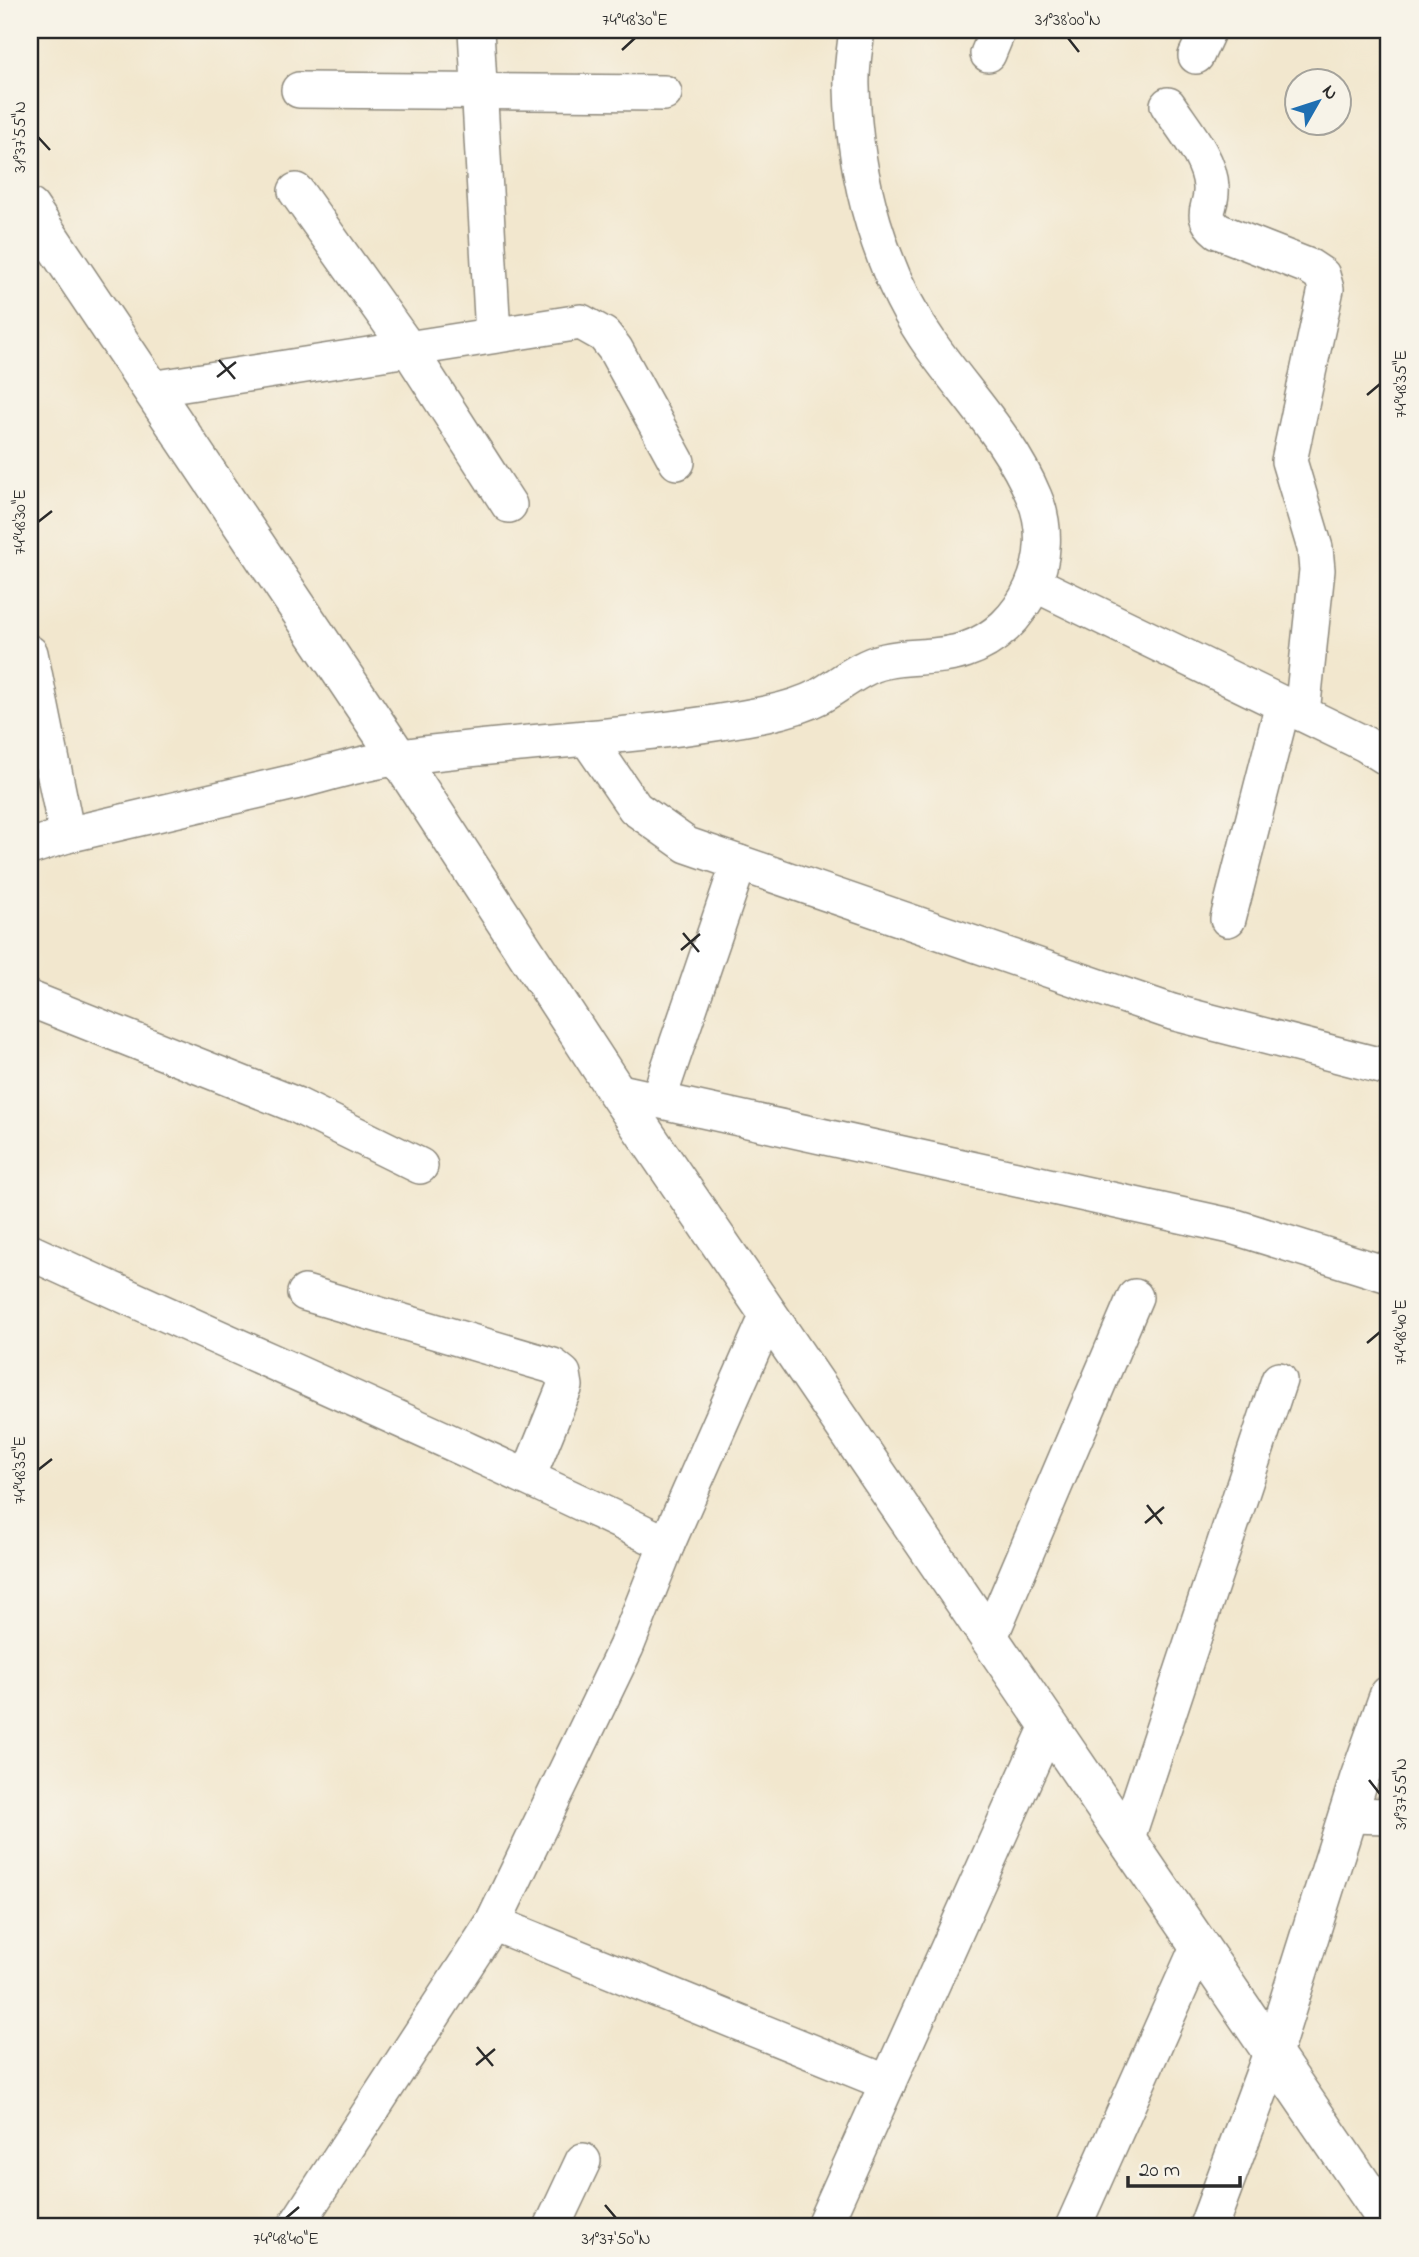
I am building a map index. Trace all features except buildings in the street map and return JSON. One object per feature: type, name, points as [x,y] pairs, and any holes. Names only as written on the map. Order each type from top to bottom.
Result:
[{"type":"street","points":[[476,30],[493,335]]},
{"type":"street","points":[[30,847],[67,835],[398,757],[587,738],[784,710],[818,697],[883,661],[946,656],[971,649],[1023,608],[1035,584],[1041,549],[1036,500],[995,428],[931,346],[904,300],[869,206],[855,134],[851,82],[857,30]]},
{"type":"street","points":[[299,90],[664,93]]},
{"type":"street","points":[[1168,105],[1209,174],[1212,188],[1206,212],[1209,224],[1230,236],[1310,267],[1322,275],[1326,289],[1289,461],[1315,548],[1317,570],[1292,709],[1228,919]]},
{"type":"street","points":[[296,191],[408,348],[509,505]]},
{"type":"street","points":[[30,208],[398,757],[616,1091],[1389,2224]]},
{"type":"street","points":[[151,389],[574,322],[593,326],[615,349],[677,462]]},
{"type":"street","points":[[1035,584],[1389,759]]},
{"type":"street","points":[[30,653],[67,835]]},
{"type":"street","points":[[587,738],[635,807],[687,845],[1172,1012],[1389,1068]]},
{"type":"street","points":[[658,1100],[739,863]]},
{"type":"street","points":[[30,999],[296,1105],[420,1166]]},
{"type":"street","points":[[616,1091],[1235,1227],[1389,1275]]},
{"type":"street","points":[[30,1252],[323,1387],[528,1477],[667,1544]]},
{"type":"street","points":[[305,1293],[553,1366],[563,1374],[565,1386],[528,1477]]},
{"type":"street","points":[[990,1637],[1135,1297]]},
{"type":"street","points":[[304,2225],[493,1923],[626,1647],[667,1544],[768,1315]]},
{"type":"street","points":[[1127,1838],[1279,1380]]},
{"type":"street","points":[[1211,2225],[1273,2052],[1389,1695]]},
{"type":"street","points":[[823,2227],[1049,1724]]},
{"type":"street","points":[[1348,1815],[1389,1816]]},
{"type":"street","points":[[493,1923],[888,2083]]},
{"type":"street","points":[[1073,2227],[1199,1945]]},
{"type":"street","points":[[552,2227],[583,2161]]}]
